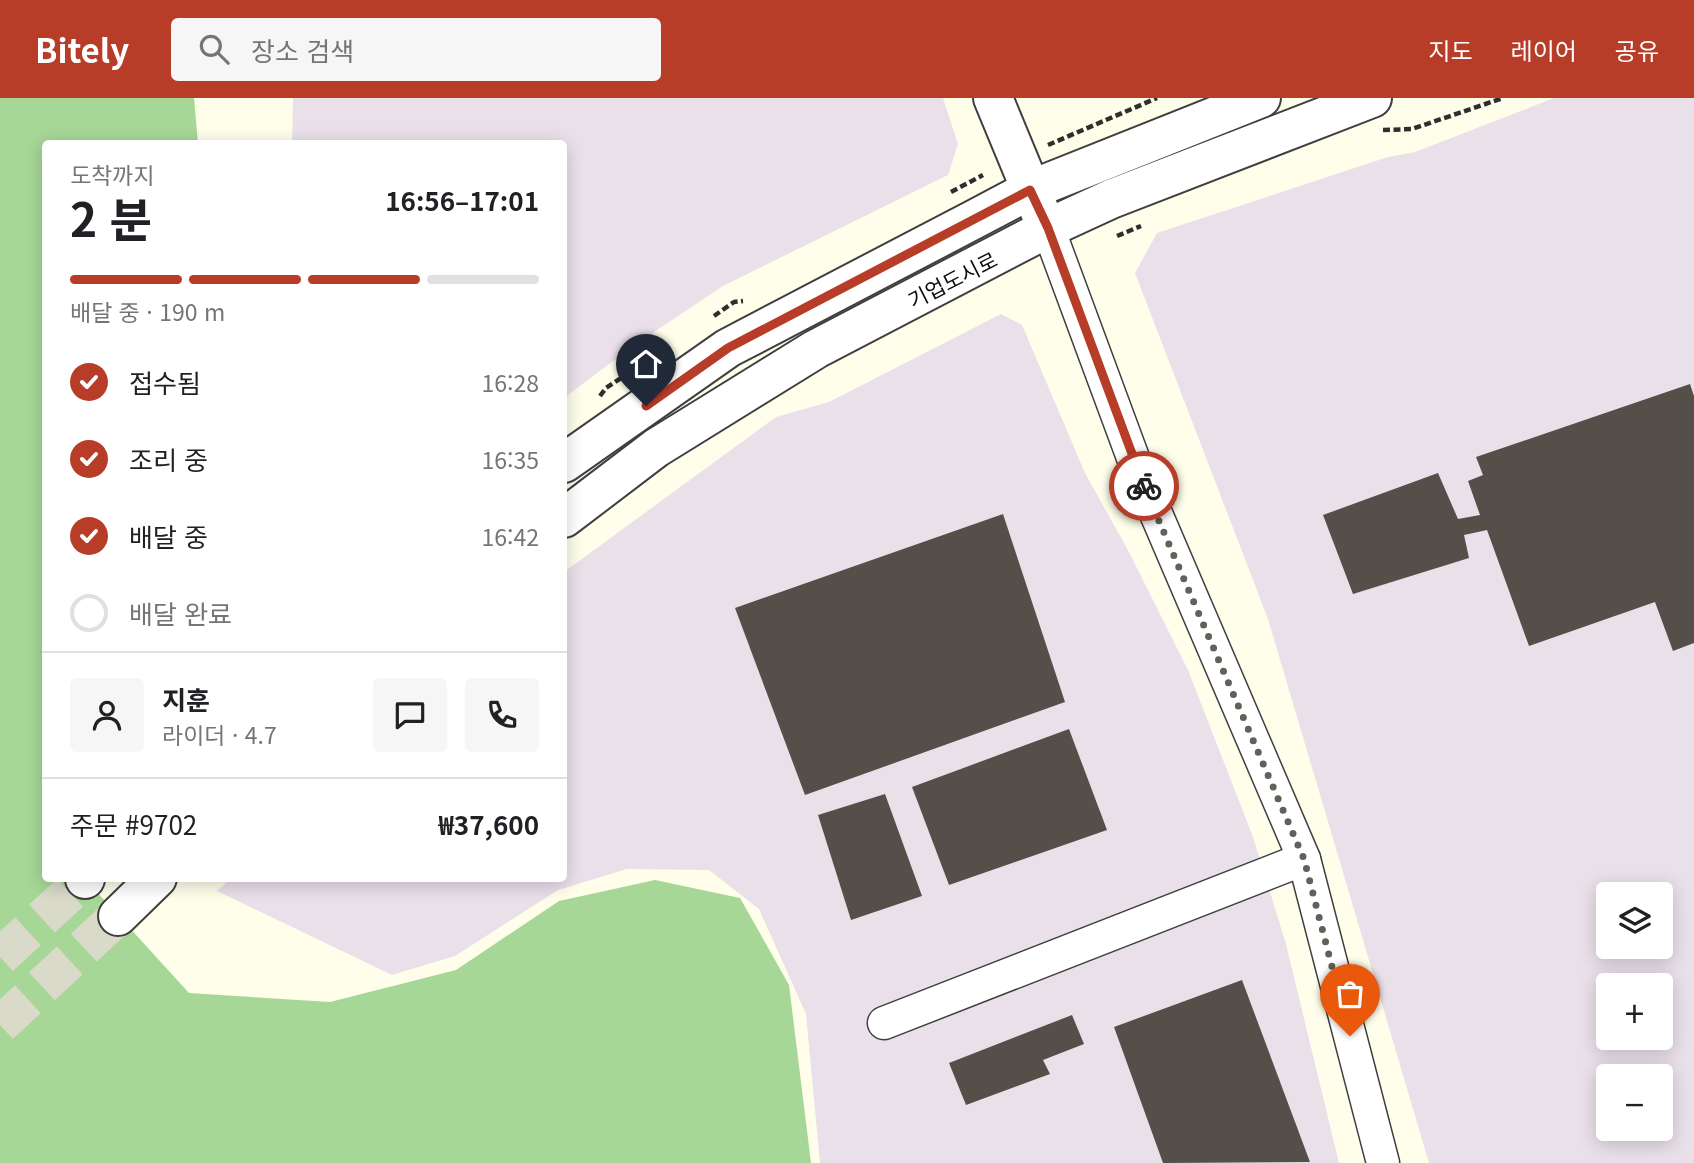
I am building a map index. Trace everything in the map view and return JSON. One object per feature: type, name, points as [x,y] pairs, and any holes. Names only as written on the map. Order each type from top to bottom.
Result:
[{"type":"street","points":[[993,98],[1048,228],[1139,474],[1304,859],[1383,1163]]},
{"type":"street","name":"기업도시로","points":[[567,461],[728,348],[1030,190],[1261,98]]},
{"type":"street","name":"기업도시로","points":[[567,516],[656,448],[816,349],[1048,228],[1151,181],[1372,116]]},
{"type":"street","points":[[884,1023],[1304,859]]},
{"type":"street","points":[[118,916],[153,882]]},
{"type":"path","points":[[1087,128],[1157,98]]},
{"type":"path","points":[[1372,116],[1384,130],[1412,129],[1503,98]]},
{"type":"path","points":[[1123,233],[1152,221]]},
{"type":"shaded area","points":[[293,98],[943,98],[958,144],[948,175],[723,286],[633,346],[567,396],[567,140],[292,140]]},
{"type":"shaded area","points":[[1554,98],[1694,98],[1694,1163],[1429,1163],[1268,619],[1135,273],[1157,233],[1388,157],[1415,152]]},
{"type":"shaded area","points":[[1001,314],[1022,325],[1085,473],[1129,552],[1188,670],[1253,837],[1286,944],[1339,1163],[820,1163],[806,1014],[759,909],[709,870],[627,869],[558,890],[455,956],[392,975],[217,891],[227,882],[567,882],[567,570],[776,417],[829,402]]},
{"type":"green space","points":[[0,98],[194,98],[198,140],[42,140],[42,882],[88,882],[189,993],[330,1002],[456,970],[559,901],[655,880],[740,898],[789,985],[811,1163],[0,1163]]},
{"type":"building","points":[[1690,384],[1694,396],[1694,643],[1673,651],[1655,602],[1529,646],[1487,530],[1464,535],[1469,558],[1353,594],[1323,515],[1438,473],[1458,519],[1480,515],[1468,481],[1483,475],[1476,457]]},
{"type":"building","points":[[1003,514],[1065,702],[805,795],[735,608]]},
{"type":"building","points":[[1069,729],[1107,830],[949,885],[912,787]]},
{"type":"building","points":[[885,794],[922,896],[851,920],[818,815]]},
{"type":"building","points":[[1242,980],[1310,1162],[1163,1163],[1114,1027]]},
{"type":"building","points":[[1072,1015],[1084,1044],[1043,1060],[1050,1074],[966,1105],[949,1063]]},
{"type":"tunnel","points":[[0,957],[82,882]]},
{"type":"tunnel","points":[[0,1025],[118,916]]},
{"type":"way so far","points":[[1144,486],[1304,859],[1350,1036]]},
{"type":"route","points":[[646,406],[728,348],[1030,190],[1048,228],[1144,486]]}]
